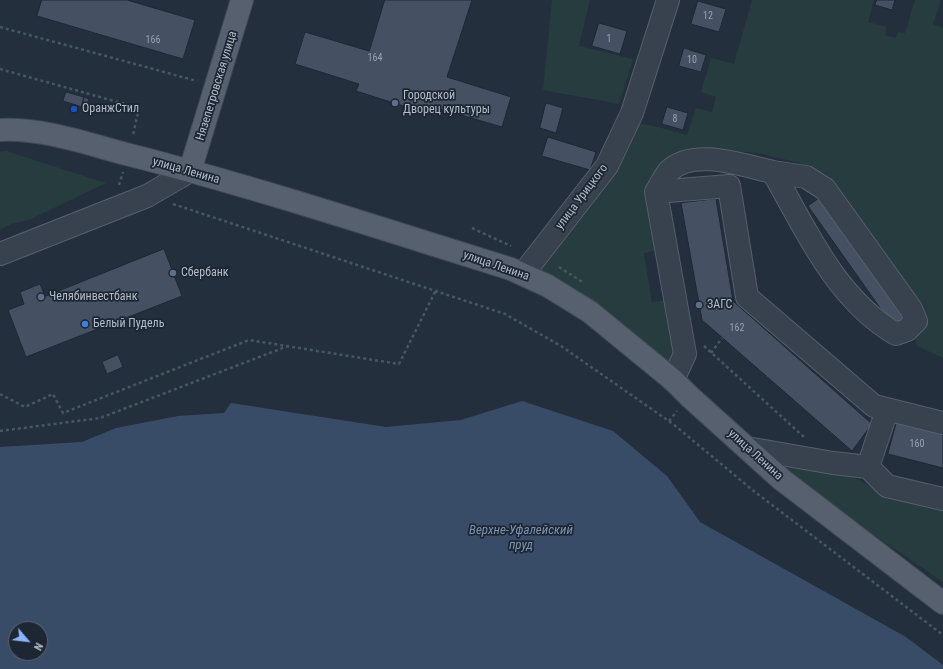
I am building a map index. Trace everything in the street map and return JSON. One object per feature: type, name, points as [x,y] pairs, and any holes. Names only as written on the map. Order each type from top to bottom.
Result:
[{"type":"main road","name":"Нязепетровская улица","points":[[190,171],[217,87],[242,0]]},
{"type":"main road","name":"улица Ленина","points":[[0,130],[14,129],[64,138],[190,171],[524,274],[548,286],[590,312],[674,380],[781,479],[943,602]]},
{"type":"street","name":"улица Урицкого","points":[[524,274],[607,166],[632,113],[668,0]]},
{"type":"street","points":[[674,380],[685,354],[656,192],[669,171],[688,160],[710,158],[773,172],[806,177],[825,189],[911,309],[916,321],[907,330],[896,334],[878,323],[830,272],[773,172]]},
{"type":"street","points":[[0,254],[147,196],[190,171]]},
{"type":"street","points":[[656,192],[729,186],[747,297],[874,406],[943,423]]},
{"type":"street","points":[[868,467],[887,410]]},
{"type":"street","points":[[747,448],[833,463],[868,467],[887,486],[943,500]]},
{"type":"path","points":[[0,27],[217,87]]},
{"type":"path","points":[[0,69],[139,108],[119,187],[436,290],[505,314],[562,346],[673,424],[755,492],[943,636]]},
{"type":"path","points":[[0,394],[25,407],[53,394],[63,413],[249,340],[399,364],[436,290]]},
{"type":"path","points":[[711,353],[722,338]]},
{"type":"path","points":[[700,342],[810,442]]},
{"type":"path","points":[[0,431],[100,418],[288,346]]},
{"type":"green space","points":[[552,0],[590,0],[579,46],[633,59],[619,104],[543,90]]},
{"type":"green space","points":[[752,0],[874,0],[868,22],[887,27],[885,35],[895,38],[898,32],[905,33],[915,0],[941,0],[933,24],[943,28],[943,358],[917,346],[914,333],[832,185],[803,164],[758,153],[742,152],[740,158],[680,153],[661,164],[649,189],[659,250],[644,253],[652,302],[668,300],[678,348],[668,364],[638,337],[606,312],[573,289],[537,270],[638,123],[687,135],[696,108],[712,112],[716,97],[701,92],[711,58],[734,64]]},
{"type":"green space","points":[[6,151],[106,183],[29,220],[11,224],[0,230],[0,152]]},
{"type":"green space","points":[[776,461],[850,475],[891,498],[943,510],[943,582],[852,520]]},
{"type":"water","name":"Верхне-Уфалейский пруд","points":[[522,401],[613,431],[667,476],[700,522],[906,637],[943,665],[943,669],[0,669],[0,447],[82,442],[116,428],[178,416],[224,413],[231,403],[386,427],[461,420]]},
{"type":"building","points":[[42,0],[127,0],[195,20],[183,59],[37,16]]},
{"type":"building","points":[[385,0],[472,0],[447,77],[511,97],[502,127],[437,108],[435,116],[356,91],[359,84],[295,64],[305,32],[369,51]]},
{"type":"building","points":[[877,0],[895,0],[892,10],[875,5]]},
{"type":"building","points":[[698,1],[726,9],[719,32],[691,24]]},
{"type":"building","points":[[599,23],[627,31],[620,54],[592,46]]},
{"type":"building","points":[[684,48],[706,55],[701,72],[679,66]]},
{"type":"building","points":[[66,92],[84,97],[82,107],[63,101]]},
{"type":"building","points":[[84,97],[89,99],[86,108],[82,107]]},
{"type":"building","points":[[546,103],[563,108],[556,133],[540,128]]},
{"type":"building","points":[[667,107],[688,113],[683,130],[662,124]]},
{"type":"building","points":[[548,137],[596,152],[590,170],[542,156]]},
{"type":"building","points":[[821,197],[907,320],[895,329],[808,206]]},
{"type":"building","points":[[716,199],[733,301],[872,424],[852,451],[702,320],[681,203]]},
{"type":"building","points":[[164,249],[182,296],[26,357],[8,310],[24,304],[20,292],[40,284],[45,296]]},
{"type":"building","points":[[118,355],[123,367],[107,374],[102,362]]},
{"type":"building","points":[[897,421],[943,433],[943,468],[888,454]]},
{"type":"place","name":"Городской Дворец культуры","points":[[395,103]]},
{"type":"place","name":"ОранжСтил","points":[[74,109]]},
{"type":"place","name":"Сбербанк","points":[[173,273]]},
{"type":"place","name":"Челябинвестбанк","points":[[41,297]]},
{"type":"place","name":"ЗАГС","points":[[699,305]]},
{"type":"place","name":"Белый Пудель","points":[[85,324]]}]
